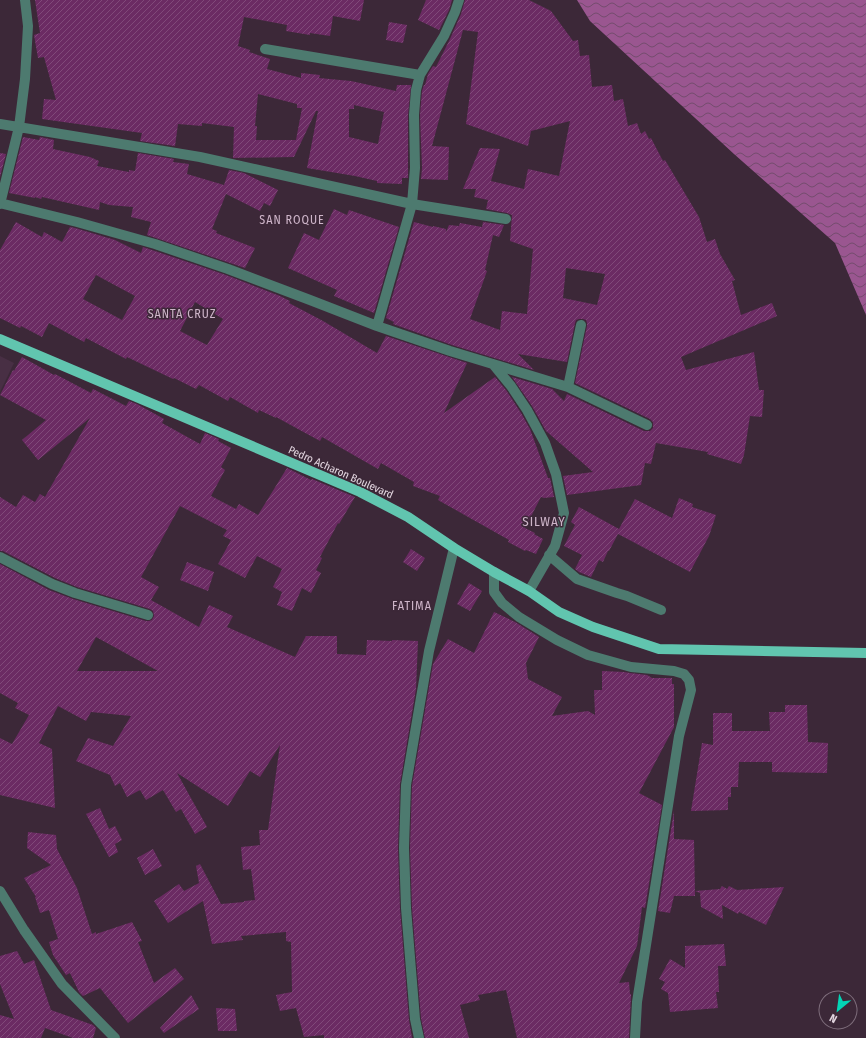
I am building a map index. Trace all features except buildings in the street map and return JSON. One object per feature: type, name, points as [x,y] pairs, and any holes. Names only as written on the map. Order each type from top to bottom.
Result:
[{"type":"main road","name":"Pedro Acharon Boulevard","points":[[0,339],[360,492],[408,517],[454,548],[528,591],[560,612],[593,627],[659,648],[866,652]]},
{"type":"street","points":[[24,0],[28,26],[26,78],[19,127],[0,204],[77,222],[155,244],[273,286],[377,326],[450,351],[568,387],[646,424]]},
{"type":"street","points":[[377,326],[412,204],[415,168],[414,115],[416,90],[420,76],[444,36],[459,0]]},
{"type":"street","points":[[265,49],[420,76]]},
{"type":"street","points":[[0,124],[200,157],[412,204],[506,219]]},
{"type":"street","points":[[568,387],[581,325]]},
{"type":"street","points":[[493,364],[511,386],[527,410],[545,443],[556,474],[564,513],[555,546],[528,591]]},
{"type":"street","points":[[419,1038],[415,1019],[406,908],[404,848],[406,785],[429,651],[454,548]]},
{"type":"street","points":[[549,555],[577,579],[627,596],[661,610]]},
{"type":"street","points":[[0,557],[52,584],[75,593],[148,615]]},
{"type":"street","points":[[494,572],[494,592],[502,603],[519,617],[556,640],[588,655],[631,667],[674,671],[684,674],[688,680],[691,690],[678,744],[637,1002],[635,1038]]},
{"type":"street","points":[[0,891],[24,930],[62,984],[115,1038]]},
{"type":"shaded area","points":[[0,356],[14,363],[0,392]]},
{"type":"water","points":[[577,0],[866,0],[866,315],[835,243],[734,154],[590,21]]},
{"type":"district","name":"SAN ROQUE","points":[[292,220]]},
{"type":"district","name":"SANTA CRUZ","points":[[182,314]]},
{"type":"district","name":"SILWAY","points":[[544,521]]},
{"type":"district","name":"FATIMA","points":[[412,606]]}]
